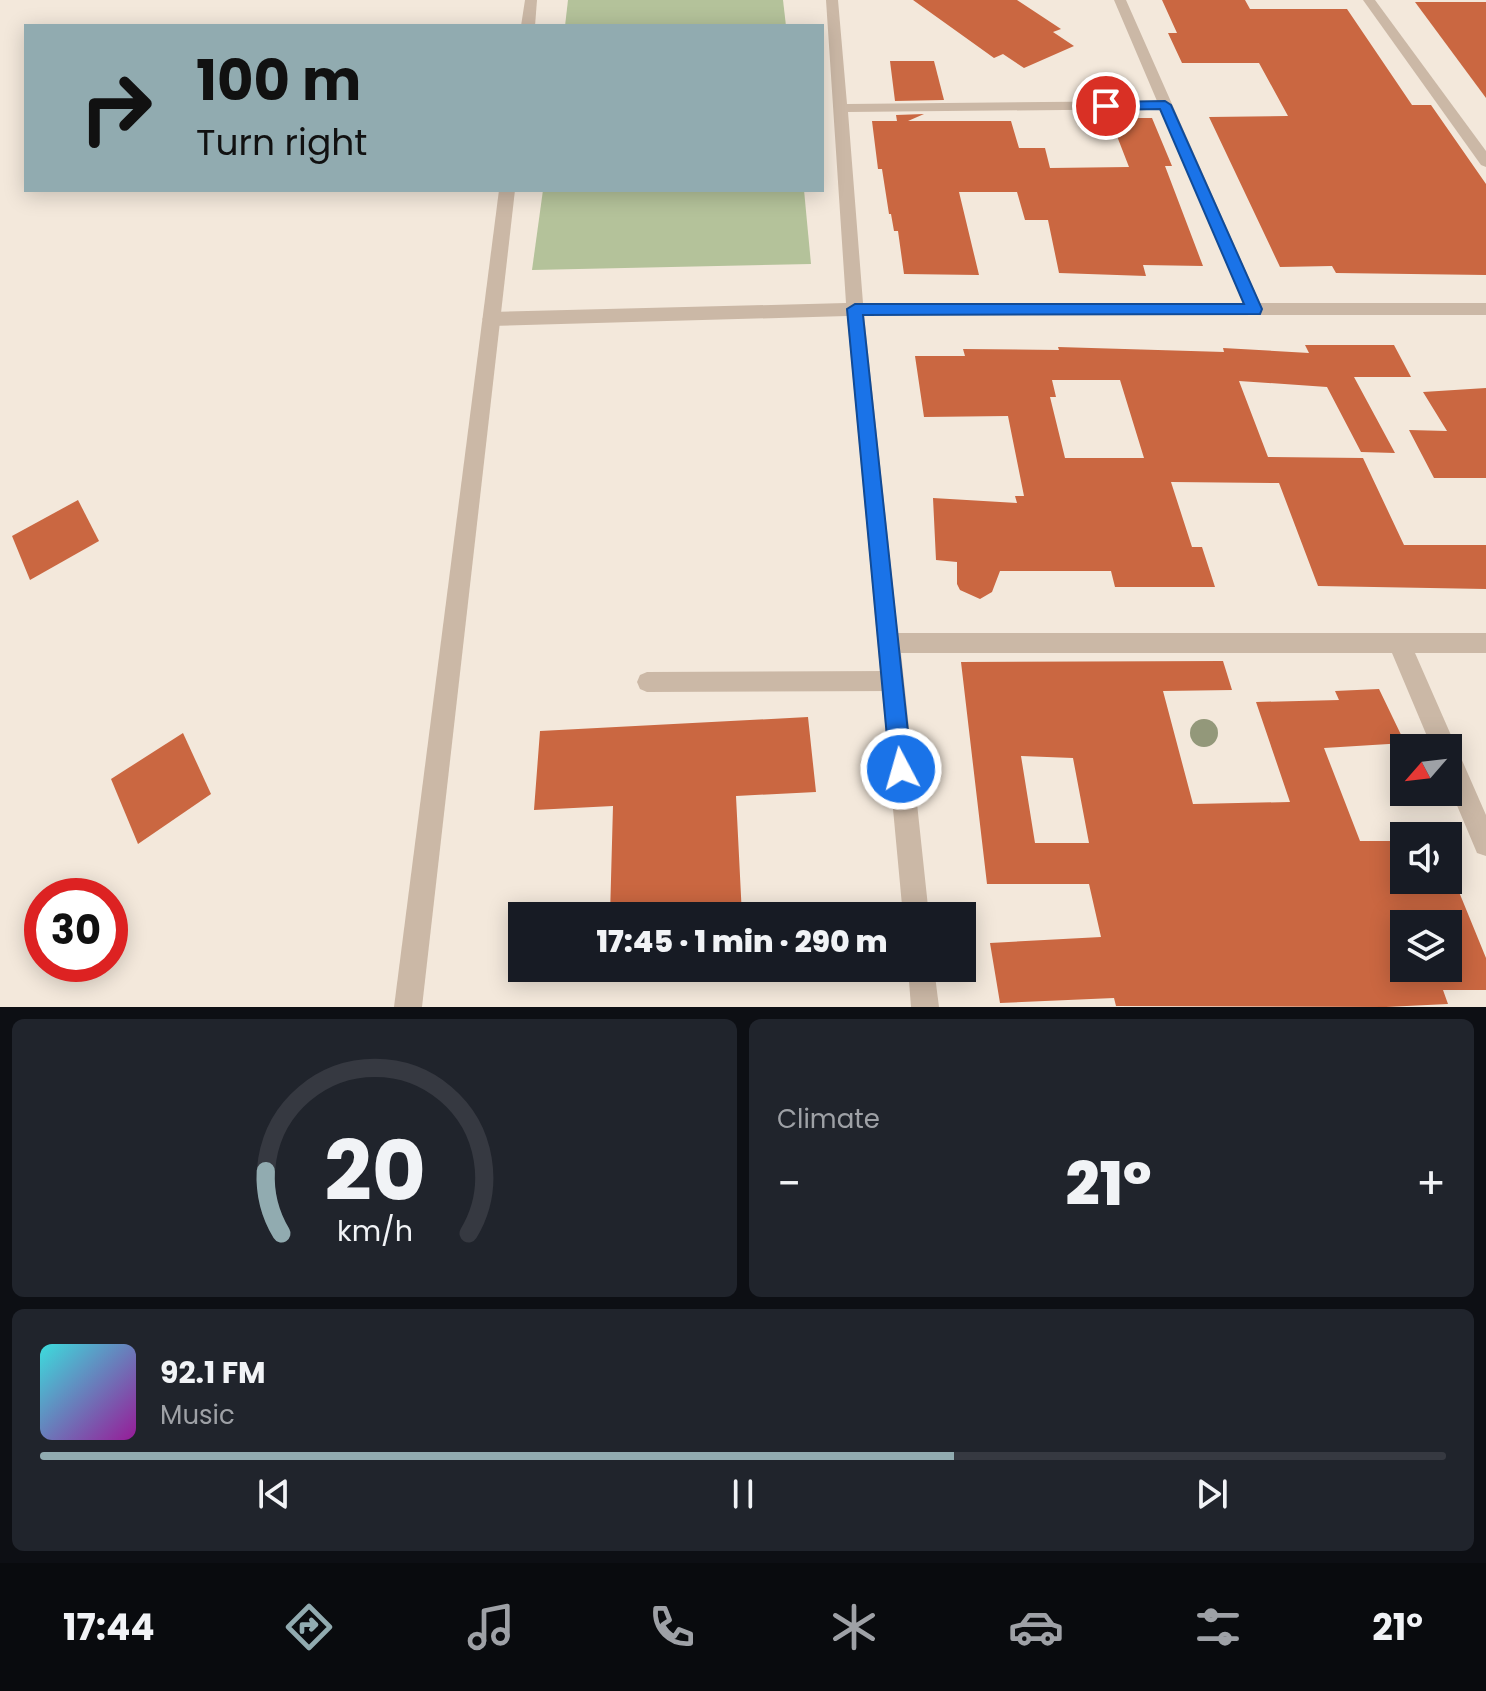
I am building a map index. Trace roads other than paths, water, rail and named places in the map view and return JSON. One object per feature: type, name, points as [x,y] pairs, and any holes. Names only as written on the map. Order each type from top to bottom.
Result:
[{"type":"street","points":[[528,24],[531,0]]},
{"type":"street","points":[[832,0],[855,309],[915,902]]},
{"type":"street","points":[[1120,0],[1254,309]]},
{"type":"street","points":[[1369,0],[1486,162]]},
{"type":"street","points":[[842,108],[1165,105]]},
{"type":"street","points":[[408,1007],[507,192]]},
{"type":"street","points":[[491,319],[855,309],[1486,309]]},
{"type":"street","points":[[888,643],[1486,643]]},
{"type":"street","points":[[1399,643],[1438,734]]},
{"type":"street","points":[[1462,788],[1486,844]]},
{"type":"street","points":[[922,982],[925,1007]]},
{"type":"lane","points":[[647,682],[892,681]]}]
